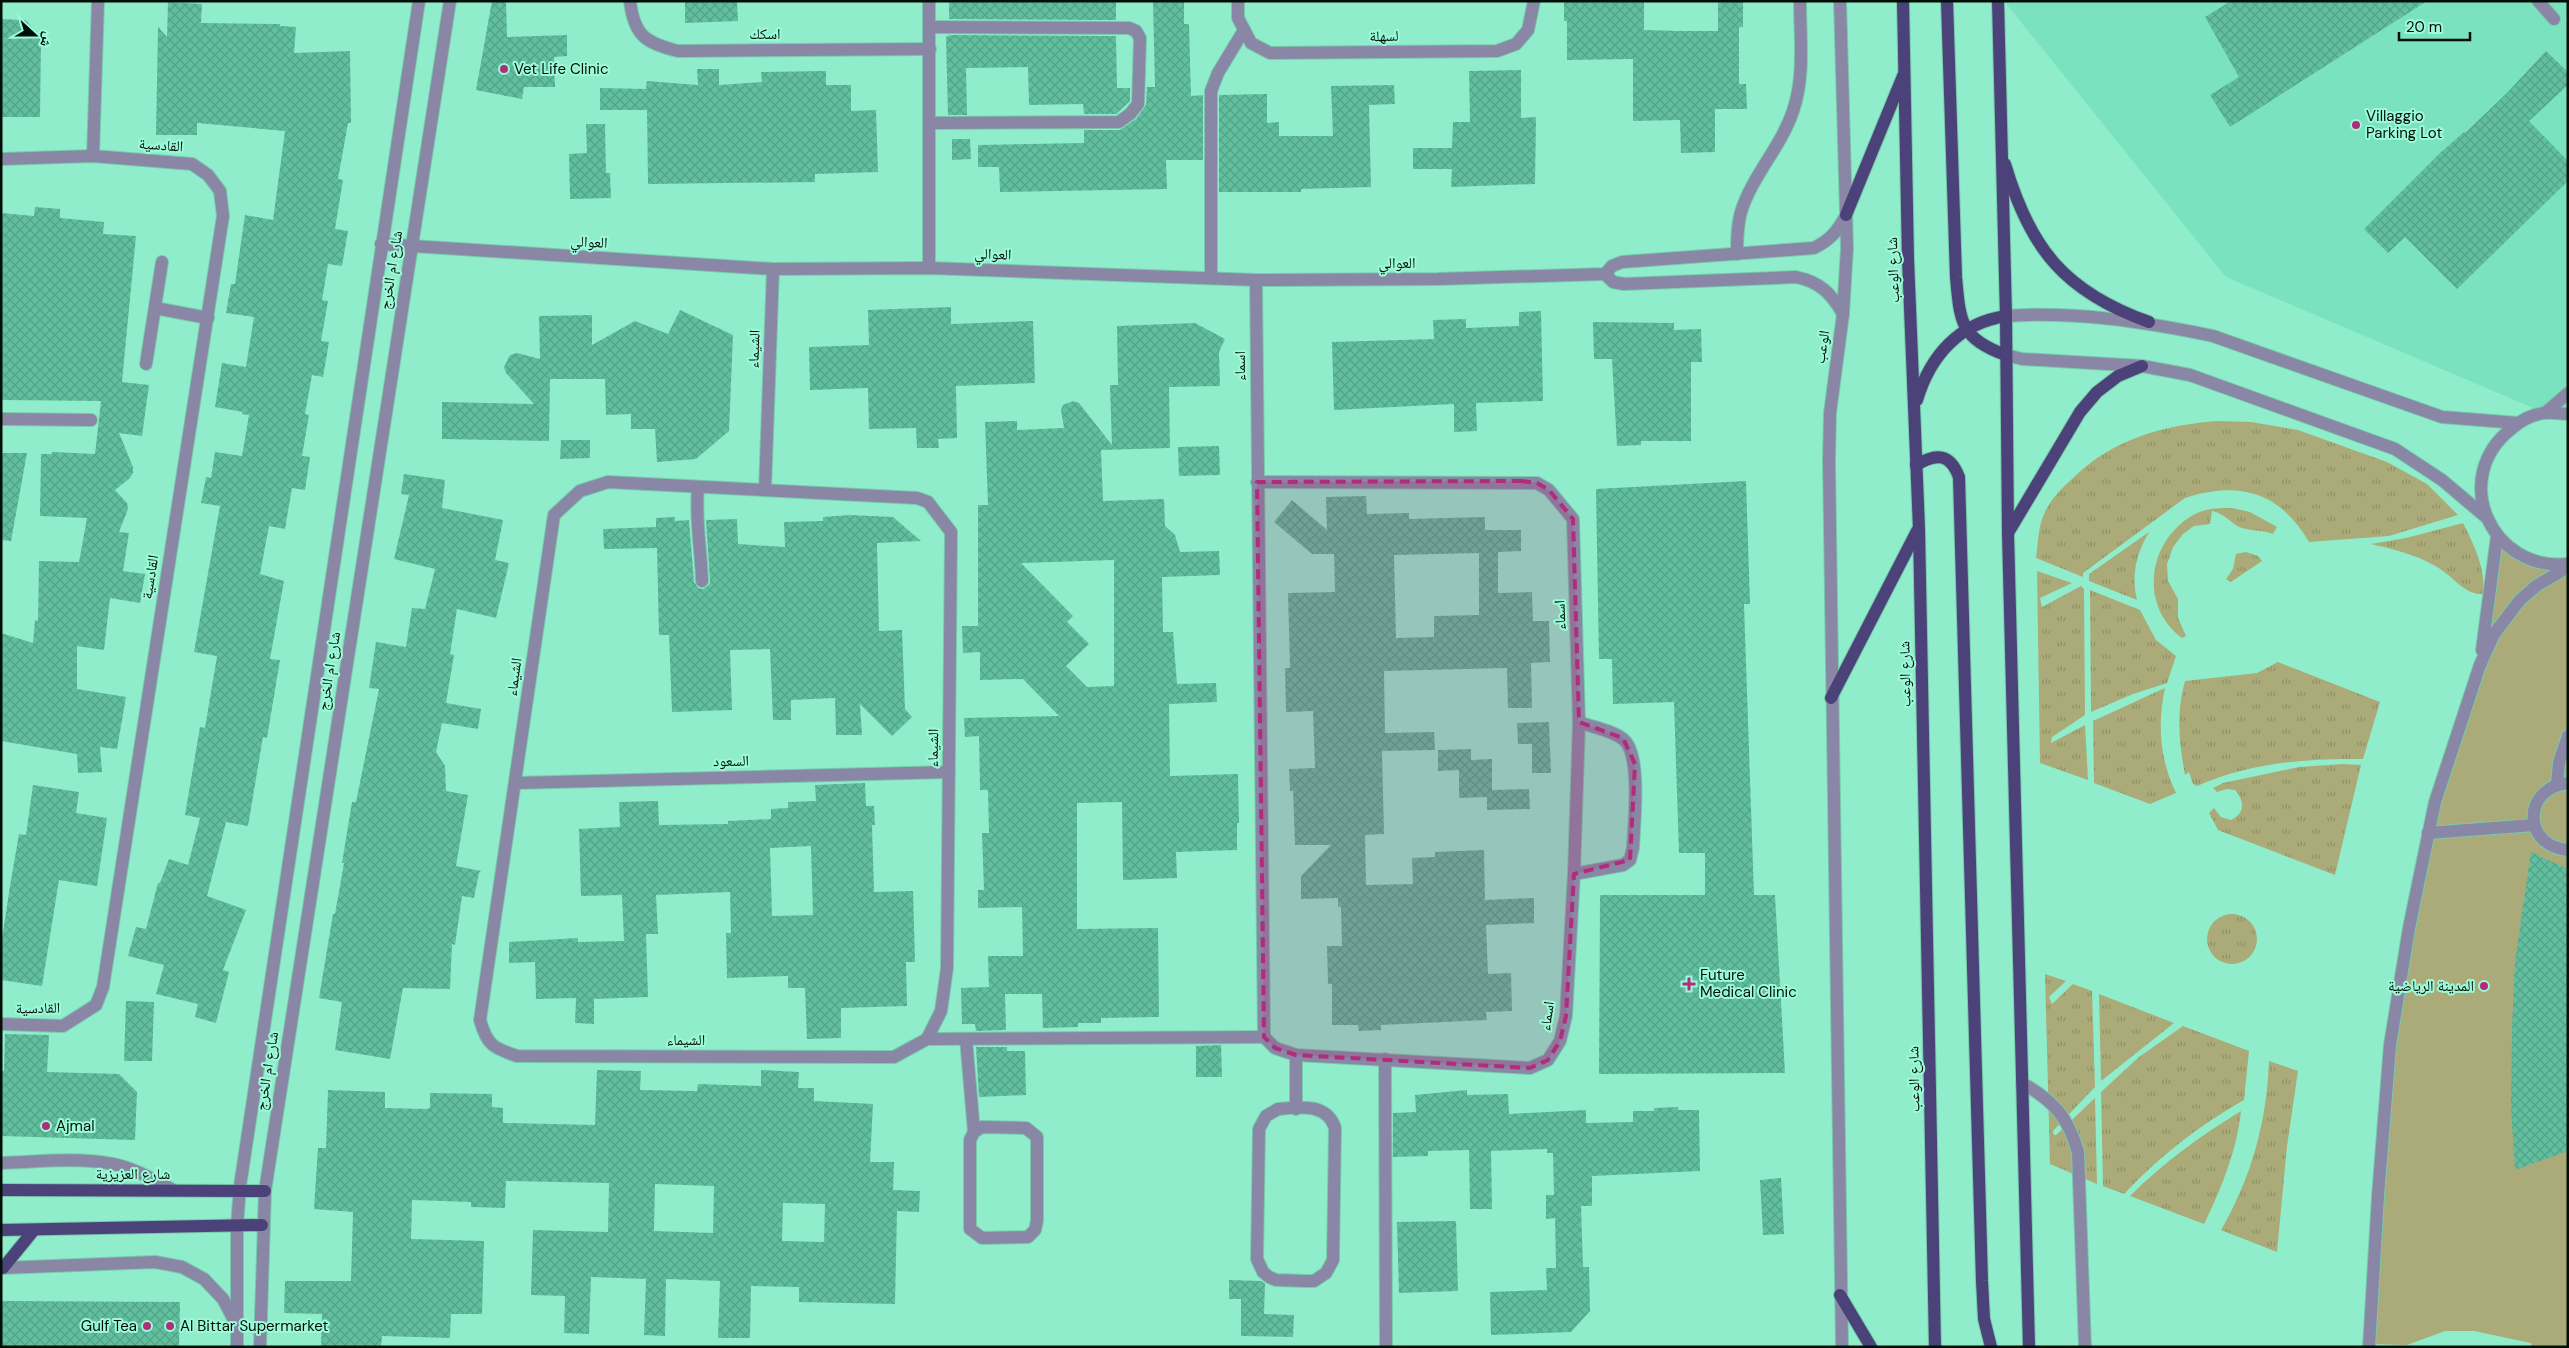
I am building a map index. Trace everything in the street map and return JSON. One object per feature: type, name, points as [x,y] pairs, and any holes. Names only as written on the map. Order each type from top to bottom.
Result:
[{"type":"main road","name":"شارع الوعب","points":[[1903,1],[1908,259],[1918,529],[1935,1347]]},
{"type":"main road","points":[[1947,1],[1956,277],[1960,311],[1965,330],[1989,350],[2006,356]]},
{"type":"main road","points":[[1998,1],[2000,147],[2006,316],[2008,533],[2029,1347]]},
{"type":"main road","points":[[1846,215],[1905,72]]},
{"type":"main road","points":[[2000,147],[2017,203],[2029,229],[2045,254],[2066,277],[2091,296],[2119,312],[2149,322]]},
{"type":"main road","points":[[1915,408],[1927,371],[1950,342],[1965,330],[1978,323],[2006,316]]},
{"type":"main road","points":[[2008,533],[2080,412],[2097,392],[2118,376],[2142,366]]},
{"type":"main road","points":[[1916,466],[1928,458],[1940,457],[1948,460],[1955,467],[1959,477],[1982,1281],[1984,1319],[1991,1347]]},
{"type":"main road","points":[[1831,698],[1918,529]]},
{"type":"main road","name":"شارع العزيزية","points":[[1,1190],[265,1191]]},
{"type":"main road","points":[[1,1230],[262,1225]]},
{"type":"main road","points":[[2,1268],[34,1230]]},
{"type":"main road","points":[[1840,1295],[1871,1347]]},
{"type":"street","points":[[93,156],[98,1]]},
{"type":"street","name":"شارع ام الخرج","points":[[237,1347],[237,1226],[239,1191],[419,1]]},
{"type":"street","name":"شارع ام الخرج","points":[[260,1347],[262,1225],[265,1191],[450,1]]},
{"type":"street","name":"اسكك","points":[[630,1],[632,20],[642,36],[655,45],[678,51],[930,49]]},
{"type":"street","points":[[929,1],[929,268]]},
{"type":"street","name":"لسهلة","points":[[1238,1],[1238,18],[1251,43],[1270,53],[1497,51],[1516,44],[1528,30],[1534,1]]},
{"type":"street","points":[[1737,254],[1738,225],[1746,200],[1782,136],[1794,109],[1801,67],[1800,1]]},
{"type":"street","name":"الوعب","points":[[1831,698],[1830,413],[1846,281],[1840,1]]},
{"type":"street","points":[[2538,1],[2554,19]]},
{"type":"street","points":[[929,123],[1119,122],[1130,114],[1138,104],[1140,38],[1136,31],[1129,28],[930,28]]},
{"type":"street","points":[[1211,278],[1211,91],[1218,73],[1244,30]]},
{"type":"street","name":"القادسية","points":[[1,159],[93,156],[192,164],[208,175],[220,191],[223,216],[103,987],[96,1005],[63,1026],[1,1024]]},
{"type":"street","name":"العوالي","points":[[1605,274],[1612,266],[1622,262],[1814,248],[1828,241],[1839,229],[1846,215]]},
{"type":"street","name":"العوالي","points":[[381,244],[772,269],[929,268],[1256,280],[1438,279],[1605,274],[1613,282],[1624,284],[1796,277],[1811,280],[1824,288],[1843,314]]},
{"type":"street","points":[[146,364],[162,262]]},
{"type":"street","name":"الشيماء","points":[[765,490],[772,269]]},
{"type":"street","name":"اسماء","points":[[1256,280],[1257,482],[1264,1037],[1275,1048],[1296,1054],[1530,1068],[1548,1060],[1560,1041],[1566,1016],[1574,874],[1579,722],[1573,519],[1549,490],[1537,483],[1520,481],[1257,482]]},
{"type":"street","points":[[155,308],[208,318]]},
{"type":"street","points":[[2006,316],[2044,316],[2149,322],[2213,336],[2442,416],[2518,423]]},
{"type":"street","points":[[2006,356],[2022,359],[2142,366],[2190,375],[2395,449],[2442,480],[2487,518]]},
{"type":"street","points":[[2568,393],[2545,413],[2518,423],[2501,437],[2489,455],[2482,475],[2481,497],[2487,518],[2497,536],[2516,553],[2538,563],[2568,565]]},
{"type":"street","points":[[2545,413],[2568,414]]},
{"type":"street","points":[[1,419],[90,420]]},
{"type":"street","name":"الشيماء","points":[[608,482],[765,490],[917,498],[928,502],[951,532],[947,968],[941,1011],[927,1039],[894,1057],[517,1056],[498,1050],[486,1039],[480,1020],[554,515],[580,491],[608,482]]},
{"type":"street","points":[[698,487],[696,515],[701,550],[702,581]]},
{"type":"street","points":[[2480,665],[2497,536]]},
{"type":"street","points":[[2369,1347],[2390,1045],[2409,928],[2435,802],[2480,665],[2494,634],[2515,606],[2536,586],[2568,565]]},
{"type":"street","points":[[1831,698],[1842,1347]]},
{"type":"street","points":[[1574,874],[1623,865],[1630,860],[1633,848],[1635,764],[1628,745],[1623,738],[1579,722]]},
{"type":"street","points":[[2568,736],[2559,763],[2562,784],[2540,796],[2535,805],[2534,825],[2538,835],[2546,843],[2556,849],[2568,850]]},
{"type":"street","name":"السعود","points":[[515,783],[949,772]]},
{"type":"street","points":[[2428,833],[2534,825]]},
{"type":"street","points":[[927,1039],[1264,1037]]},
{"type":"street","points":[[966,1039],[974,1132],[969,1145],[970,1229],[982,1238],[1028,1237],[1035,1230],[1037,1221],[1037,1137],[1031,1129],[1021,1127],[982,1127],[974,1132]]},
{"type":"street","points":[[1296,1054],[1296,1109]]},
{"type":"street","points":[[1385,1059],[1386,1347]]},
{"type":"street","points":[[2022,1083],[2042,1094],[2059,1110],[2071,1130],[2078,1152],[2085,1347]]},
{"type":"street","points":[[1296,1109],[1323,1111],[1329,1116],[1335,1128],[1333,1260],[1326,1273],[1314,1281],[1283,1280],[1269,1277],[1263,1272],[1257,1259],[1259,1129],[1261,1122],[1272,1112],[1296,1109]]},
{"type":"street","points":[[1,1163],[85,1162],[114,1164],[144,1174],[173,1190]]},
{"type":"street","points":[[2,1268],[155,1262],[182,1267],[204,1279],[223,1299],[237,1326]]},
{"type":"highlighted area","points":[[1521,481],[1537,483],[1549,490],[1573,519],[1579,722],[1623,738],[1635,764],[1630,860],[1574,874],[1566,1016],[1560,1041],[1548,1060],[1530,1068],[1296,1055],[1275,1048],[1264,1037],[1257,482]]},
{"type":"shaded area","name":"Villaggio Parking Lot","points":[[2004,1],[2568,1],[2568,414],[2545,413],[2226,277]]},
{"type":"green space","points":[[2218,421],[2251,422],[2298,430],[2387,462],[2427,484],[2458,515],[2389,536],[2309,542],[2285,511],[2271,501],[2256,494],[2240,491],[2223,491],[2185,498],[2083,573],[2083,577],[2036,558],[2040,525],[2044,514],[2061,490],[2088,465],[2105,453],[2140,436],[2178,426]]},
{"type":"green space","points":[[2232,508],[2250,512],[2277,527],[2273,534],[2242,528],[2212,511],[2210,524],[2194,526],[2183,534],[2173,547],[2167,564],[2168,581],[2178,599],[2178,618],[2186,636],[2182,638],[2168,624],[2159,608],[2154,591],[2154,573],[2159,556],[2167,539],[2179,525],[2195,514],[2209,509]]},
{"type":"green space","points":[[2463,523],[2481,566],[2483,594],[2473,593],[2459,585],[2447,574],[2430,563],[2401,552],[2371,544],[2406,538]]},
{"type":"green space","points":[[2149,532],[2136,565],[2135,591],[2137,600],[2089,581],[2089,574]]},
{"type":"green space","name":"المدينة الرياضية","points":[[2497,536],[2515,553],[2568,564],[2568,1347],[2532,1347],[2531,1343],[2474,1331],[2445,1331],[2407,1345],[2369,1344],[2390,1045],[2435,802],[2480,665]]},
{"type":"green space","points":[[2246,552],[2258,556],[2262,561],[2231,582],[2226,579],[2233,569],[2236,554]]},
{"type":"green space","points":[[2037,571],[2072,583],[2040,598],[2042,607],[2081,586],[2084,589],[2085,715],[2052,737],[2051,743],[2085,725],[2088,780],[2040,763]]},
{"type":"green space","points":[[2090,590],[2140,610],[2156,640],[2176,656],[2167,683],[2133,694],[2091,712]]},
{"type":"green space","points":[[2278,662],[2380,702],[2363,759],[2300,761],[2257,767],[2217,778],[2197,786],[2193,784],[2189,772],[2185,775],[2180,739],[2180,705],[2185,681],[2257,673]]},
{"type":"green space","points":[[2165,688],[2161,715],[2163,755],[2176,793],[2150,804],[2094,783],[2093,721]]},
{"type":"green space","points":[[2342,764],[2361,765],[2335,875],[2218,830],[2209,813],[2214,808],[2221,817],[2231,820],[2241,810],[2241,798],[2235,790],[2227,789],[2217,792],[2213,788],[2223,783],[2299,767]]},
{"type":"green space","points":[[2232,914],[2242,916],[2250,921],[2255,929],[2257,939],[2255,949],[2250,957],[2242,962],[2232,964],[2222,962],[2214,957],[2209,949],[2207,939],[2209,929],[2214,921],[2222,916]]},
{"type":"green space","points":[[2045,974],[2066,981],[2049,997],[2052,1004],[2073,984],[2092,991],[2095,1087],[2053,1131],[2054,1135],[2056,1135],[2095,1098],[2097,1184],[2050,1164]]},
{"type":"green space","points":[[2099,994],[2174,1023],[2101,1081]]},
{"type":"green space","points":[[2183,1026],[2249,1051],[2244,1100],[2211,1120],[2181,1142],[2124,1194],[2103,1186],[2101,1092],[2139,1057]]},
{"type":"green space","points":[[2269,1061],[2298,1071],[2287,1146],[2277,1252],[2221,1230],[2241,1191],[2256,1149],[2265,1106]]},
{"type":"green space","points":[[2241,1111],[2236,1140],[2227,1169],[2204,1224],[2130,1196],[2183,1150]]},
{"type":"building","points":[[492,1],[506,1],[507,37],[567,35],[567,56],[554,57],[555,87],[524,87],[522,99],[476,90]]},
{"type":"building","points":[[685,1],[737,1],[738,21],[685,23]]},
{"type":"building","points":[[949,1],[1116,1],[1116,20],[949,19]]},
{"type":"building","points":[[1153,1],[1184,1],[1184,24],[1189,24],[1191,96],[1203,95],[1203,160],[1166,160],[1167,189],[1000,192],[999,167],[978,167],[978,145],[1084,143],[1084,130],[1120,130],[1136,119],[1146,105],[1147,87],[1155,87]]},
{"type":"building","points":[[1564,1],[1644,1],[1644,30],[1718,31],[1718,1],[1743,1],[1743,27],[1739,27],[1739,84],[1746,84],[1747,109],[1715,109],[1715,152],[1681,153],[1680,120],[1633,121],[1633,59],[1567,60],[1567,21],[1564,21]]},
{"type":"building","points":[[2231,1],[2427,1],[2230,127],[2210,95],[2239,77],[2205,17]]},
{"type":"building","points":[[168,2],[202,4],[201,23],[280,24],[280,26],[296,27],[294,53],[350,51],[351,123],[348,123],[338,179],[343,180],[335,229],[348,231],[342,266],[328,264],[322,300],[328,301],[321,341],[329,342],[323,377],[312,375],[305,414],[309,415],[302,456],[310,457],[305,490],[292,488],[285,529],[269,526],[260,574],[284,581],[270,659],[280,660],[267,738],[263,737],[248,826],[226,822],[207,896],[246,910],[223,970],[229,972],[216,1023],[195,1017],[198,1004],[156,994],[164,965],[128,956],[136,927],[146,929],[158,883],[160,883],[169,859],[188,865],[200,818],[185,815],[200,727],[205,728],[217,656],[194,652],[220,506],[201,503],[206,477],[211,478],[215,452],[242,456],[249,415],[242,414],[243,412],[215,407],[222,363],[246,367],[254,317],[226,313],[231,284],[235,284],[245,215],[273,220],[285,131],[197,123],[197,135],[156,135],[158,27],[167,37]]},
{"type":"building","points":[[1,19],[26,20],[41,39],[40,117],[1,117]]},
{"type":"building","points":[[950,35],[1116,36],[1117,88],[1130,88],[1130,101],[1116,114],[1084,114],[1083,104],[1029,105],[1028,67],[966,68],[967,115],[948,115],[946,37]]},
{"type":"building","points":[[2546,51],[2568,72],[2568,85],[2529,121],[2568,161],[2568,181],[2457,289],[2405,237],[2388,253],[2364,229],[2440,153],[2465,133],[2506,94]]},
{"type":"building","points":[[697,69],[719,69],[719,85],[762,82],[761,72],[826,71],[826,85],[851,85],[851,111],[876,110],[878,172],[815,174],[815,182],[648,184],[647,110],[600,110],[600,88],[646,89],[647,81],[698,85]]},
{"type":"building","points":[[1521,70],[1521,118],[1536,117],[1535,184],[1451,187],[1452,169],[1413,169],[1413,148],[1452,148],[1453,122],[1470,122],[1469,71]]},
{"type":"building","points":[[1394,85],[1395,104],[1369,105],[1371,187],[1301,189],[1301,192],[1219,192],[1219,95],[1267,94],[1267,123],[1279,122],[1279,136],[1333,136],[1331,86]]},
{"type":"building","points":[[586,124],[605,124],[606,173],[610,173],[611,198],[570,199],[569,154],[587,153]]},
{"type":"building","points":[[952,139],[970,139],[971,159],[952,160]]},
{"type":"building","points":[[35,207],[60,209],[60,218],[104,222],[103,234],[136,236],[122,382],[149,385],[142,436],[119,433],[133,467],[133,473],[129,479],[115,490],[127,503],[128,509],[119,532],[129,533],[123,571],[145,574],[140,603],[110,598],[104,650],[77,646],[77,689],[126,697],[117,749],[100,747],[102,772],[78,773],[77,754],[1,741],[1,633],[33,643],[35,620],[38,621],[39,561],[79,562],[87,518],[40,516],[41,454],[52,454],[52,452],[95,454],[101,401],[1,400],[1,213],[34,216]]},
{"type":"building","points":[[951,307],[951,324],[1033,321],[1035,383],[956,386],[957,438],[938,439],[939,448],[917,448],[916,428],[869,429],[868,388],[810,390],[809,347],[869,345],[868,310]]},
{"type":"building","points":[[680,310],[733,335],[729,431],[696,459],[657,462],[655,429],[631,429],[631,414],[606,415],[605,379],[550,379],[549,441],[442,439],[442,402],[534,404],[506,373],[504,367],[510,355],[517,353],[540,359],[539,316],[592,315],[592,345],[635,321],[668,334]]},
{"type":"building","points":[[1541,311],[1543,401],[1476,403],[1477,431],[1454,432],[1454,404],[1334,410],[1332,342],[1434,339],[1433,320],[1466,319],[1466,328],[1519,326],[1519,312]]},
{"type":"building","points":[[1593,322],[1674,323],[1674,330],[1701,329],[1702,362],[1691,362],[1691,441],[1641,441],[1641,445],[1617,446],[1612,359],[1594,359]]},
{"type":"building","points":[[1195,323],[1225,339],[1219,352],[1220,386],[1169,387],[1170,448],[1101,450],[1103,501],[1164,499],[1165,526],[1175,535],[1180,552],[1219,551],[1220,575],[1162,577],[1163,632],[1173,632],[1177,684],[1216,683],[1217,702],[1169,704],[1170,776],[1238,774],[1239,823],[1237,823],[1237,850],[1176,852],[1177,878],[1123,880],[1122,802],[1077,803],[1077,929],[1158,928],[1159,1017],[1101,1018],[1101,1023],[1078,1023],[1078,1027],[1043,1028],[1042,994],[1005,994],[1006,1030],[976,1031],[975,1024],[962,1024],[961,988],[989,987],[988,956],[1023,956],[1022,907],[978,908],[978,890],[984,890],[982,833],[989,833],[988,790],[980,790],[979,736],[965,737],[964,718],[1059,716],[1023,679],[980,680],[980,652],[963,653],[962,626],[978,626],[978,505],[988,505],[985,422],[1017,421],[1017,430],[1064,428],[1061,410],[1063,405],[1073,401],[1079,403],[1112,445],[1110,385],[1118,385],[1117,326]],"holes":[[[1114,560],[1114,686],[1087,687],[1066,666],[1089,644],[1067,622],[1073,616],[1021,563]]]},
{"type":"building","points":[[561,440],[590,440],[590,458],[560,459]]},
{"type":"building","points":[[1219,446],[1220,475],[1179,476],[1178,447]]},
{"type":"building","points":[[1,453],[27,453],[11,541],[1,540]]},
{"type":"building","points":[[404,474],[445,480],[442,508],[503,520],[495,560],[509,563],[496,618],[457,609],[450,654],[454,655],[446,703],[481,709],[478,729],[442,723],[436,752],[445,766],[446,791],[468,795],[456,866],[481,871],[474,898],[462,896],[455,945],[452,944],[450,989],[403,988],[390,1059],[335,1050],[342,1002],[319,998],[333,914],[335,914],[344,863],[342,863],[352,802],[356,802],[379,689],[369,688],[376,642],[406,647],[412,608],[425,609],[435,569],[394,559],[409,495],[401,494]]},
{"type":"building","points":[[1746,481],[1750,604],[1744,604],[1754,895],[1775,895],[1785,1073],[1599,1074],[1600,895],[1705,895],[1705,853],[1679,853],[1674,702],[1613,704],[1612,659],[1599,659],[1596,489]]},
{"type":"building","points":[[1366,496],[1367,514],[1409,513],[1409,519],[1485,517],[1485,530],[1521,530],[1521,551],[1498,552],[1498,593],[1532,592],[1533,621],[1549,621],[1550,662],[1531,663],[1532,708],[1508,708],[1507,668],[1384,671],[1385,733],[1434,732],[1435,750],[1382,751],[1384,834],[1365,835],[1366,885],[1413,884],[1412,858],[1435,857],[1435,852],[1484,850],[1485,900],[1534,898],[1534,923],[1486,925],[1488,974],[1511,973],[1512,1011],[1486,1012],[1487,1020],[1381,1025],[1381,1030],[1359,1031],[1358,1025],[1332,1025],[1332,984],[1328,984],[1327,946],[1342,946],[1341,907],[1338,907],[1338,898],[1301,899],[1301,876],[1331,845],[1295,845],[1293,791],[1290,791],[1289,769],[1315,768],[1313,711],[1286,712],[1285,668],[1290,668],[1288,593],[1335,592],[1334,554],[1312,554],[1274,522],[1292,500],[1327,530],[1326,497]],"holes":[[[1479,553],[1479,615],[1434,616],[1434,637],[1396,638],[1394,555]]]},
{"type":"building","points":[[850,515],[893,517],[921,541],[877,543],[879,631],[902,630],[905,709],[912,717],[892,736],[860,704],[862,735],[836,735],[835,698],[791,700],[791,720],[773,720],[770,649],[730,650],[732,710],[672,712],[669,635],[659,635],[657,548],[604,549],[603,529],[656,527],[656,518],[675,517],[675,521],[689,520],[694,582],[698,588],[703,589],[709,585],[710,581],[706,520],[737,519],[738,544],[785,547],[784,522],[823,521],[823,517]]},
{"type":"building","points":[[1549,722],[1551,773],[1532,773],[1532,744],[1518,744],[1517,723]]},
{"type":"building","points":[[1471,749],[1471,760],[1492,759],[1492,790],[1529,789],[1530,809],[1487,810],[1487,797],[1459,798],[1459,770],[1438,771],[1438,750]]},
{"type":"building","points":[[865,783],[866,806],[874,806],[875,825],[872,825],[874,892],[913,891],[915,962],[906,962],[907,1006],[841,1008],[841,1038],[807,1039],[805,988],[788,988],[788,976],[727,978],[726,933],[731,933],[730,892],[656,895],[658,934],[646,934],[648,997],[594,999],[594,1024],[575,1023],[576,998],[536,999],[535,962],[509,963],[509,942],[578,938],[578,942],[624,941],[622,895],[581,896],[579,829],[620,827],[619,802],[658,801],[659,825],[728,824],[728,821],[771,819],[771,809],[788,808],[788,802],[816,801],[815,785]],"holes":[[[811,846],[813,915],[772,916],[770,848]]]},
{"type":"building","points":[[33,785],[79,792],[76,813],[107,818],[97,886],[59,880],[42,986],[1,980],[1,946],[10,886],[19,834],[26,835]]},
{"type":"building","points":[[2531,852],[2568,869],[2568,1151],[2515,1170],[2511,1107],[2515,961]]},
{"type":"building","points":[[126,1001],[154,1002],[152,1061],[124,1061]]},
{"type":"building","points":[[5,1034],[49,1035],[47,1072],[119,1074],[137,1092],[135,1140],[1,1136],[1,1071],[4,1071]]},
{"type":"building","points":[[1221,1045],[1222,1077],[1196,1077],[1196,1046]]},
{"type":"building","points":[[976,1047],[1007,1047],[1007,1051],[1025,1051],[1026,1095],[979,1097]]},
{"type":"building","points":[[597,1070],[641,1071],[640,1090],[697,1091],[698,1084],[761,1086],[761,1070],[799,1072],[798,1088],[814,1088],[814,1101],[873,1104],[870,1162],[894,1162],[893,1190],[920,1191],[919,1212],[897,1211],[895,1304],[799,1302],[799,1287],[751,1286],[750,1338],[718,1338],[720,1281],[666,1279],[665,1336],[644,1335],[646,1279],[591,1277],[589,1334],[564,1333],[565,1296],[531,1295],[533,1230],[608,1232],[609,1183],[506,1181],[505,1208],[471,1207],[471,1202],[412,1200],[411,1239],[484,1241],[482,1314],[451,1314],[450,1338],[382,1336],[381,1347],[321,1347],[322,1314],[284,1313],[285,1281],[351,1281],[353,1212],[314,1209],[318,1148],[326,1148],[328,1090],[385,1092],[385,1108],[426,1109],[430,1108],[430,1093],[492,1094],[492,1107],[503,1108],[503,1123],[595,1125]],"holes":[[[655,1184],[714,1186],[713,1233],[654,1231]],[[783,1203],[825,1204],[824,1242],[782,1241]]]},
{"type":"building","points":[[1467,1090],[1467,1095],[1508,1094],[1509,1114],[1586,1110],[1586,1123],[1633,1122],[1633,1111],[1654,1111],[1654,1108],[1678,1107],[1678,1110],[1699,1110],[1700,1171],[1592,1176],[1592,1206],[1581,1206],[1583,1267],[1589,1267],[1590,1311],[1571,1332],[1491,1335],[1490,1292],[1547,1290],[1546,1268],[1556,1268],[1555,1218],[1546,1219],[1546,1195],[1554,1195],[1553,1153],[1547,1153],[1547,1149],[1491,1151],[1492,1209],[1470,1209],[1469,1150],[1428,1151],[1428,1156],[1393,1157],[1393,1113],[1416,1112],[1415,1095]]},
{"type":"building","points":[[1781,1178],[1784,1234],[1763,1235],[1760,1180]]},
{"type":"building","points":[[1456,1221],[1458,1291],[1399,1293],[1397,1222]]},
{"type":"building","points":[[1229,1280],[1261,1281],[1265,1284],[1264,1314],[1294,1315],[1293,1337],[1241,1336],[1241,1299],[1229,1299]]},
{"type":"building","points":[[1,1301],[180,1302],[179,1347],[1,1347]]},
{"type":"place","name":"Vet Life Clinic","points":[[504,69]]},
{"type":"place","name":"Villaggio Parking Lot","points":[[2356,125]]},
{"type":"place","name":"Future Medical Clinic","points":[[1689,984]]},
{"type":"place","name":"المدينة الرياضية","points":[[2484,986]]},
{"type":"place","name":"Ajmal","points":[[46,1126]]},
{"type":"place","name":"Gulf Tea","points":[[147,1326]]},
{"type":"place","name":"Al Bittar Supermarket","points":[[170,1326]]}]
